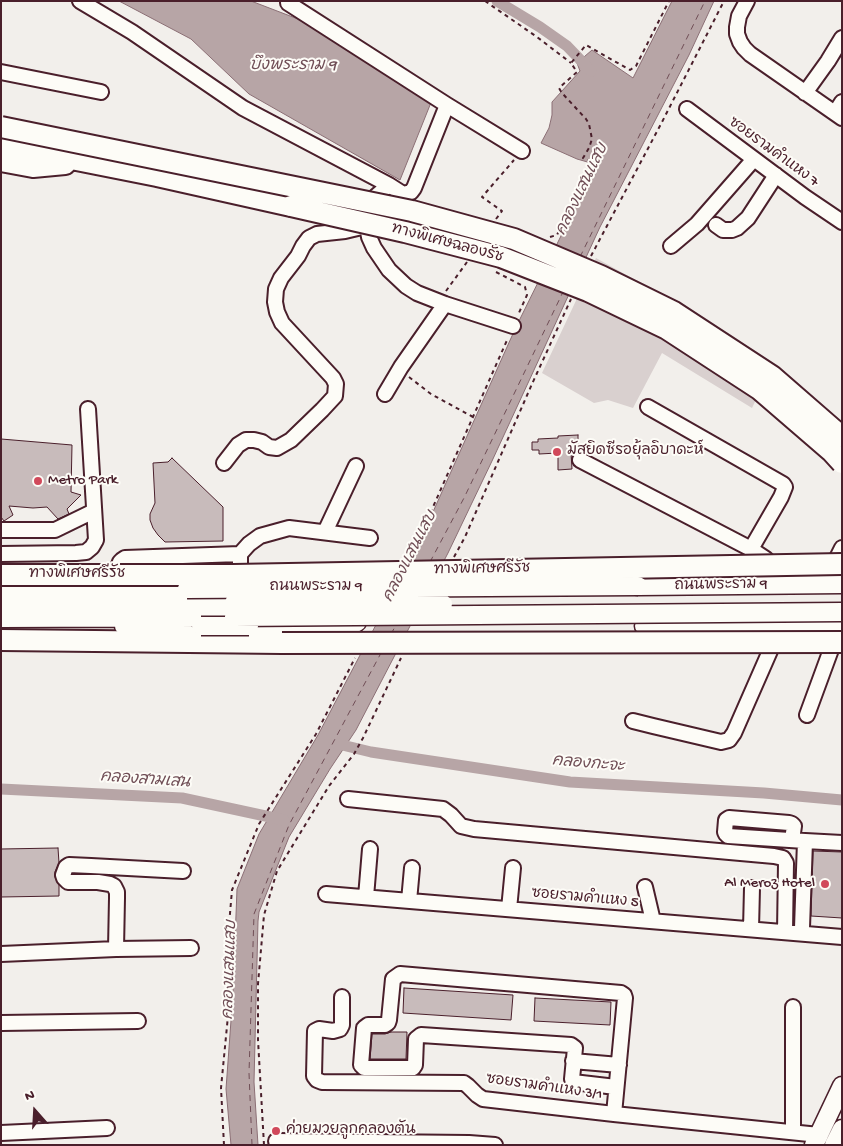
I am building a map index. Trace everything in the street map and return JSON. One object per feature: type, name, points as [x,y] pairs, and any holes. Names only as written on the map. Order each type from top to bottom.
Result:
[{"type":"highway","name":"ทางพิเศษฉลองรัช","points":[[1,127],[412,212],[514,240],[601,276],[674,312],[772,376],[842,437]]},
{"type":"highway","name":"ทางพิเศษฉลองรัช","points":[[1,145],[90,162],[406,232],[501,258],[588,291],[667,329],[758,390],[832,452],[842,463]]},
{"type":"highway","points":[[1,161],[33,167],[90,162]]},
{"type":"highway","name":"ทางพิเศษศรีรัช","points":[[1,575],[233,575],[842,564]]},
{"type":"highway","points":[[2,637],[282,643],[841,627]]},
{"type":"main road","points":[[118,588],[173,578],[240,576],[342,577],[353,581],[360,594],[361,610],[357,622],[340,632],[177,634],[124,626]]},
{"type":"main road","name":"ถนนพระราม 9","points":[[1,590],[842,584]]},
{"type":"main road","name":"ถนนพระราม 9","points":[[1,604],[486,604],[842,600]]},
{"type":"main road","name":"ถนนพระราม 9","points":[[1,618],[485,616],[841,627]]},
{"type":"main road","points":[[2,637],[124,626],[841,627]]},
{"type":"main road","points":[[816,1140],[842,1086]]},
{"type":"street","points":[[80,1],[132,32],[243,108],[403,194],[407,194],[412,190],[447,105]]},
{"type":"street","points":[[747,1],[739,16],[737,34],[740,42],[750,54],[805,93],[840,111]]},
{"type":"street","points":[[287,2],[522,151]]},
{"type":"street","points":[[805,93],[842,38]]},
{"type":"street","points":[[1,72],[101,92]]},
{"type":"street","name":"ซอยรามคำแหง 7","points":[[687,109],[842,222]]},
{"type":"street","points":[[670,246],[697,224],[754,159]]},
{"type":"street","points":[[716,225],[723,230],[737,228],[748,218],[776,175]]},
{"type":"street","points":[[389,185],[375,197],[366,215],[369,237],[384,264],[406,286],[417,293],[444,304],[513,326]]},
{"type":"street","points":[[224,463],[238,445],[246,440],[262,442],[269,447],[277,448],[291,440],[335,396],[336,384],[333,378],[282,323],[275,302],[276,289],[281,278],[298,256],[308,238],[317,234],[345,231],[366,226]]},
{"type":"street","points":[[385,394],[444,304]]},
{"type":"street","points":[[648,406],[783,484],[785,487],[781,497],[751,549]]},
{"type":"street","points":[[1,554],[76,553],[86,552],[92,547],[96,540],[88,409]]},
{"type":"street","points":[[580,460],[751,549],[766,559],[773,585]]},
{"type":"street","points":[[325,532],[356,466]]},
{"type":"street","points":[[1,530],[55,530],[94,510]]},
{"type":"street","points":[[240,576],[240,554],[260,536],[289,528],[370,538]]},
{"type":"street","points":[[55,530],[56,554]]},
{"type":"street","points":[[824,584],[842,548]]},
{"type":"street","points":[[76,553],[78,589]]},
{"type":"street","points":[[118,588],[120,562],[125,558],[240,554]]},
{"type":"street","points":[[633,721],[721,742],[729,740],[734,733],[781,626]]},
{"type":"street","points":[[807,715],[841,627]]},
{"type":"street","points":[[348,798],[443,809],[461,826],[474,829],[783,858],[786,863],[785,932]]},
{"type":"street","points":[[842,843],[799,841],[802,931],[842,931]]},
{"type":"street","points":[[366,897],[370,849]]},
{"type":"street","points":[[116,949],[117,892],[114,886],[98,882],[68,882],[63,874],[66,867],[91,866],[183,871]]},
{"type":"street","points":[[409,900],[412,868]]},
{"type":"street","points":[[509,909],[513,868]]},
{"type":"street","points":[[645,886],[653,921]]},
{"type":"street","points":[[751,929],[752,888]]},
{"type":"street","name":"ซอยรามคำแหง 5","points":[[326,894],[785,932],[802,931],[842,937]]},
{"type":"street","points":[[1,954],[192,948]]},
{"type":"street","points":[[614,1114],[625,998],[621,993],[400,974],[393,979],[388,1023],[385,1025],[366,1025],[364,1028],[361,1065],[364,1068],[413,1068],[415,1065],[416,1039],[421,1035],[571,1045],[575,1048],[573,1082],[616,1087]]},
{"type":"street","name":"ซอยรามคำแหง 3/1","points":[[342,997],[342,1025],[340,1029],[333,1031],[319,1029],[315,1031],[314,1076],[322,1082],[464,1083],[483,1099],[793,1132],[816,1140]]},
{"type":"street","points":[[793,1007],[793,1132]]},
{"type":"street","points":[[1,1023],[138,1021]]},
{"type":"street","points":[[574,1061],[619,1064]]},
{"type":"street","points":[[1,1133],[107,1128]]},
{"type":"street","points":[[270,1143],[469,1143],[495,1145]]},
{"type":"path","points":[[485,1],[571,63],[577,72],[559,88],[586,118],[589,124],[592,139],[584,158],[591,162],[557,235]]},
{"type":"path","points":[[571,63],[586,45],[630,70],[636,66],[669,1]]},
{"type":"path","points":[[591,256],[724,1]]},
{"type":"path","points":[[451,562],[465,536],[571,298]]},
{"type":"path","points":[[399,370],[431,394],[473,417]]},
{"type":"path","points":[[270,1143],[258,1040],[258,984],[264,915],[277,871],[330,786],[354,754],[401,658]]},
{"type":"path","points":[[224,1145],[221,1088],[232,964],[232,928],[229,925],[232,890],[267,809]]},
{"type":"shaded area","points":[[596,258],[684,307],[772,366],[752,408],[662,353],[633,408],[608,400],[594,403],[542,373]]},
{"type":"water","name":"บึงพระราม 9","points":[[119,1],[251,1],[311,24],[432,100],[400,180],[249,94],[191,39]]},
{"type":"water","points":[[672,1],[714,1],[689,55],[600,227],[448,553],[356,730],[289,837],[259,912],[254,1082],[258,1145],[231,1145],[226,1089],[233,993],[237,889],[259,834],[318,735],[419,543],[516,327],[596,165],[541,143],[549,128],[552,102],[580,71],[577,63],[592,50],[633,78]]},
{"type":"building","name":"มัสยิดซีรอยุ้ลอิบาดะห์","points":[[578,435],[578,452],[571,453],[572,469],[558,470],[558,453],[539,454],[539,450],[532,450],[532,442],[538,442],[538,439]]},
{"type":"building","points":[[1,439],[72,445],[71,492],[81,495],[67,509],[69,514],[58,519],[47,507],[9,506],[13,515],[4,521],[1,517]]},
{"type":"building","points":[[172,458],[223,507],[223,541],[165,542],[153,528],[150,514],[155,503],[153,463],[168,462]]},
{"type":"building","points":[[58,848],[59,863],[55,877],[59,885],[59,896],[1,897],[1,849]]},
{"type":"building","name":"Al Meroz Hotel","points":[[813,851],[842,852],[842,918],[811,916]]},
{"type":"building","points":[[404,988],[513,995],[511,1020],[403,1013]]},
{"type":"building","points":[[535,998],[611,1002],[610,1025],[534,1021]]},
{"type":"building","points":[[407,1032],[406,1059],[370,1059],[372,1034]]},
{"type":"waterway","points":[[497,1],[567,46],[591,71]]},
{"type":"waterway","name":"คลองกะจะ","points":[[334,743],[371,752],[570,782],[764,793],[842,800]]},
{"type":"waterway","name":"คลองสามเสน","points":[[1,789],[182,798],[284,820]]},
{"type":"ferry route","points":[[580,257],[705,1]]},
{"type":"ferry route","points":[[430,562],[464,498],[563,292]]},
{"type":"ferry route","points":[[391,634],[396,625]]},
{"type":"ferry route","points":[[252,1145],[249,1073],[254,914],[289,825],[381,653]]},
{"type":"place","name":"มัสยิดซีรอยุ้ลอิบาดะห์","points":[[557,452]]},
{"type":"place","name":"Metro Park","points":[[38,481]]},
{"type":"place","name":"Al Meroz Hotel","points":[[825,884]]},
{"type":"place","name":"ค่ายมวยลูกคลองตัน","points":[[276,1131]]},
{"type":"water label","name":"คลองแสนแสบ","points":[[583,190]]},
{"type":"water label","name":"คลองแสนแสบ","points":[[411,557]]},
{"type":"water label","name":"คลองแสนแสบ","points":[[231,970]]}]
